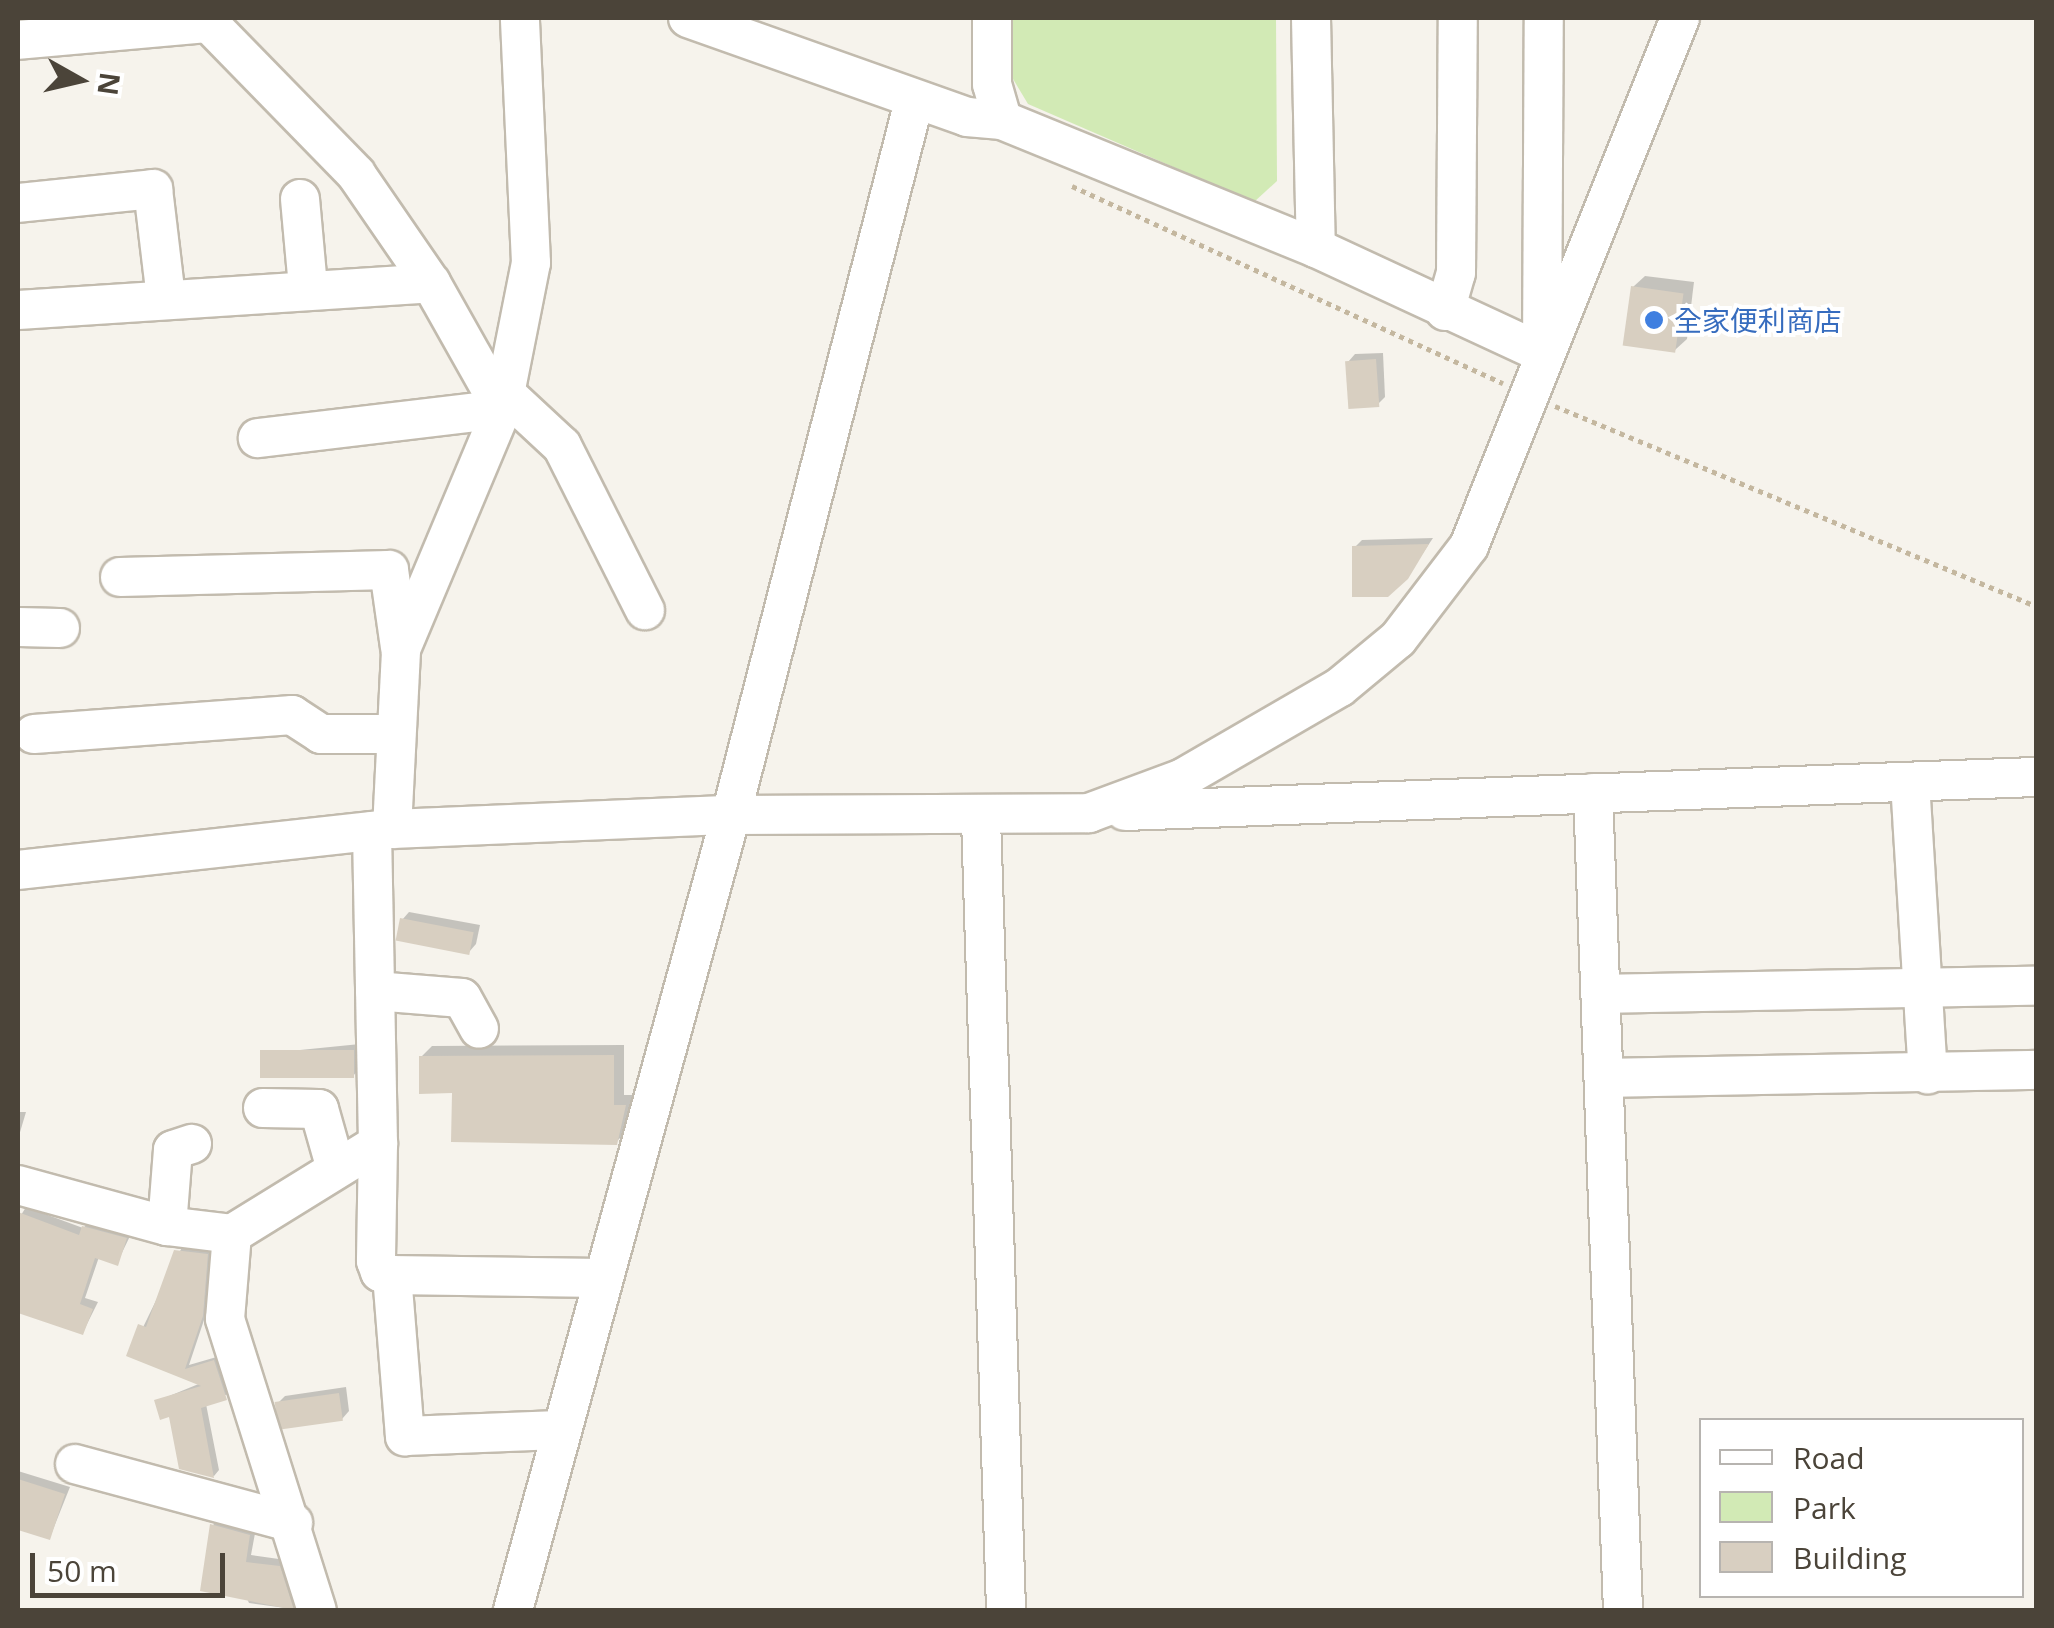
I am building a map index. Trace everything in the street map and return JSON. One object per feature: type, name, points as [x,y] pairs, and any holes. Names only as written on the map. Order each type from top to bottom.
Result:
[{"type":"street","points":[[401,649],[504,402],[531,263],[520,18]]},
{"type":"street","points":[[688,18],[967,117],[1002,120],[1316,248],[1542,353]]},
{"type":"street","points":[[992,18],[992,84],[1002,120]]},
{"type":"street","points":[[1311,18],[1316,248]]},
{"type":"street","points":[[1445,311],[1456,273],[1458,18]]},
{"type":"street","points":[[1542,353],[1544,18]]},
{"type":"street","points":[[1088,813],[1183,778],[1340,687],[1398,639],[1469,546],[1533,397],[1542,353],[1680,18]]},
{"type":"street","points":[[18,40],[206,20],[356,174],[431,283],[504,402],[562,446],[645,610]]},
{"type":"street","points":[[512,1610],[600,1278],[731,814],[757,633],[910,118]]},
{"type":"street","points":[[18,202],[153,189],[166,298]]},
{"type":"street","points":[[300,198],[308,287]]},
{"type":"street","points":[[18,310],[308,287],[431,283]]},
{"type":"street","points":[[258,438],[504,402]]},
{"type":"street","points":[[120,577],[389,570],[401,649],[382,830],[375,991],[376,1261],[380,1272],[392,1275],[600,1278]]},
{"type":"street","points":[[18,627],[60,628]]},
{"type":"street","points":[[34,734],[292,715],[321,734],[392,734]]},
{"type":"street","points":[[18,870],[382,830],[731,814],[981,818],[2036,777]]},
{"type":"street","points":[[1910,782],[1928,1074]]},
{"type":"street","points":[[1593,793],[1623,1610]]},
{"type":"street","points":[[981,818],[1006,1610]]},
{"type":"street","points":[[1603,994],[2036,986]]},
{"type":"street","points":[[375,991],[462,998],[479,1029]]},
{"type":"street","points":[[1606,1078],[2036,1070]]},
{"type":"street","points":[[263,1108],[319,1109],[336,1169]]},
{"type":"street","points":[[167,1226],[173,1150],[192,1144]]},
{"type":"street","points":[[18,1185],[167,1226],[232,1234],[378,1144]]},
{"type":"street","points":[[232,1234],[225,1318],[293,1523],[317,1610]]},
{"type":"street","points":[[392,1275],[405,1436],[559,1430]]},
{"type":"street","points":[[76,1464],[293,1523]]},
{"type":"path","points":[[1067,183],[1533,397],[2036,606]]},
{"type":"green space","points":[[1010,18],[1276,18],[1277,181],[1254,202],[1028,104],[1010,74]]},
{"type":"building","name":"全家便利商店","points":[[1631,286],[1683,293],[1675,353],[1623,345]]},
{"type":"building","points":[[1376,359],[1379,407],[1348,409],[1345,361]]},
{"type":"building","points":[[1429,544],[1408,579],[1388,597],[1352,597],[1352,546]]},
{"type":"building","points":[[400,918],[474,932],[469,955],[396,941]]},
{"type":"building","points":[[260,1050],[354,1050],[354,1078],[260,1078]]},
{"type":"building","points":[[614,1055],[614,1105],[626,1105],[617,1145],[451,1142],[452,1093],[419,1094],[419,1056]]},
{"type":"building","points":[[18,1212],[79,1235],[82,1226],[127,1238],[118,1266],[95,1258],[80,1304],[93,1309],[83,1335],[18,1313]]},
{"type":"building","points":[[174,1250],[208,1254],[203,1316],[185,1369],[214,1360],[227,1400],[201,1408],[214,1478],[179,1469],[169,1417],[160,1420],[154,1400],[201,1386],[126,1356],[138,1324],[146,1327]]},
{"type":"building","points":[[339,1393],[343,1421],[279,1430],[275,1402]]},
{"type":"building","points":[[18,1479],[65,1494],[50,1540],[18,1530]]},
{"type":"building","points":[[210,1524],[250,1535],[246,1562],[280,1566],[294,1610],[200,1591]]},
{"type":"place","name":"全家便利商店","points":[[1654,320]]}]
